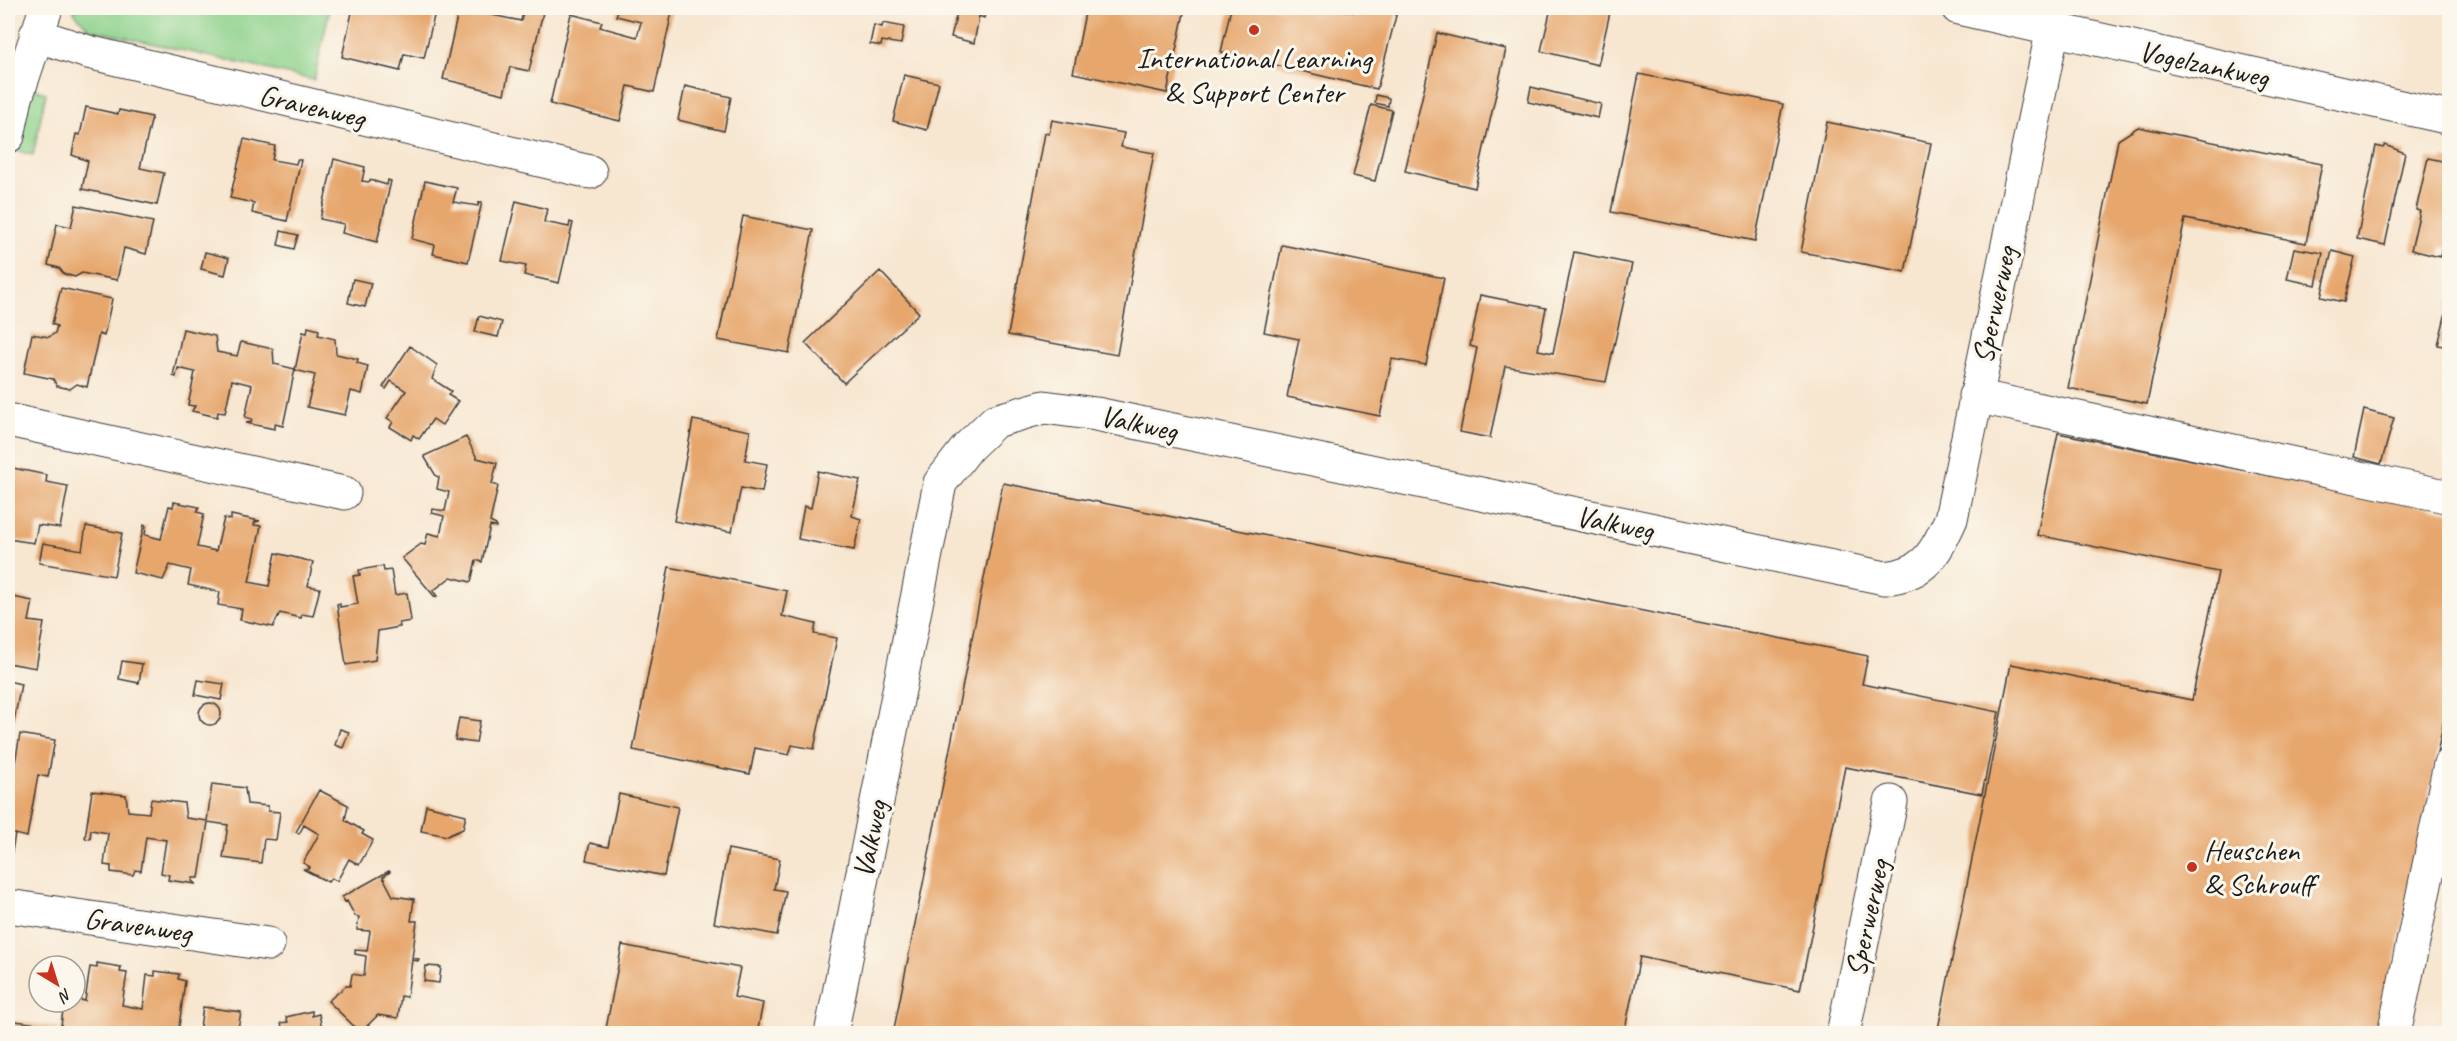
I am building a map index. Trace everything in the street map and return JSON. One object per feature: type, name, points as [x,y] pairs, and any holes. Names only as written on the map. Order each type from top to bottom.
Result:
[{"type":"street","name":"Vogelzankweg","points":[[1958,8],[2450,118]]},
{"type":"street","name":"Gravenweg","points":[[8,136],[16,98],[41,21],[88,52],[590,172]]},
{"type":"street","name":"Sperwerweg","points":[[1914,571],[1926,563],[1939,545],[1951,519],[2053,28]]},
{"type":"street","points":[[1975,396],[2450,497]]},
{"type":"street","name":"Valkweg","points":[[831,1034],[940,483],[968,447],[995,421],[1044,407],[1096,414],[1885,578],[1902,576],[1914,571]]},
{"type":"street","points":[[8,420],[344,493]]},
{"type":"street","points":[[2394,1034],[2450,764]]},
{"type":"street","name":"Sperwerweg","points":[[1843,1034],[1891,802]]},
{"type":"street","name":"Gravenweg","points":[[8,906],[268,944]]},
{"type":"green space","points":[[74,8],[330,8],[314,80],[89,29],[74,12]]},
{"type":"green space","points":[[31,88],[46,93],[33,155],[18,151]]},
{"type":"building","points":[[353,8],[436,8],[424,58],[404,54],[400,71],[342,57]]},
{"type":"building","points":[[459,8],[521,21],[524,8],[544,8],[529,71],[510,67],[504,94],[443,79]]},
{"type":"building","points":[[619,8],[673,8],[654,92],[628,86],[620,121],[550,104],[571,14],[602,22],[600,27],[637,37],[641,22],[616,16]]},
{"type":"building","points":[[958,8],[986,8],[984,18],[979,16],[974,43],[951,37]]},
{"type":"building","points":[[1086,8],[1185,8],[1167,93],[1073,73]]},
{"type":"building","points":[[1231,8],[1326,8],[1353,12],[1354,8],[1398,8],[1377,89],[1221,52]]},
{"type":"building","points":[[1551,8],[1611,8],[1598,65],[1541,51]]},
{"type":"building","points":[[883,23],[904,27],[901,44],[882,41],[881,46],[870,44],[874,25],[882,27]]},
{"type":"building","points":[[1437,33],[1506,49],[1475,188],[1405,171]]},
{"type":"building","points":[[1639,74],[1783,104],[1755,241],[1611,212]]},
{"type":"building","points":[[904,75],[939,83],[927,130],[893,121]]},
{"type":"building","points":[[685,86],[731,97],[724,131],[678,120]]},
{"type":"building","points":[[1531,87],[1601,104],[1598,118],[1528,102]]},
{"type":"building","points":[[1376,95],[1389,98],[1388,106],[1375,103]]},
{"type":"building","points":[[1371,105],[1392,110],[1375,181],[1353,176]]},
{"type":"building","points":[[86,107],[118,114],[119,110],[152,117],[140,168],[164,173],[157,205],[82,189],[88,161],[72,155],[76,134],[80,135]]},
{"type":"building","points":[[1052,120],[1124,133],[1121,147],[1154,153],[1117,355],[1008,335],[1045,133],[1049,134]]},
{"type":"building","points":[[1827,122],[1931,143],[1905,272],[1801,252]]},
{"type":"building","points":[[2138,127],[2322,164],[2306,243],[2185,219],[2147,404],[2068,388],[2118,140]]},
{"type":"building","points":[[244,139],[275,146],[272,160],[296,164],[297,160],[301,160],[287,221],[252,213],[254,203],[230,198]]},
{"type":"building","points":[[2385,145],[2405,153],[2385,245],[2357,239],[2376,146],[2383,148]]},
{"type":"building","points":[[2428,158],[2450,160],[2450,249],[2442,247],[2440,257],[2411,250],[2420,211],[2416,210]]},
{"type":"building","points":[[334,159],[365,167],[362,181],[369,182],[370,180],[387,185],[388,180],[391,181],[377,242],[342,233],[344,224],[320,219]]},
{"type":"building","points":[[425,181],[457,188],[453,202],[478,206],[479,202],[482,202],[468,262],[433,254],[435,245],[412,239]]},
{"type":"building","points":[[516,201],[547,209],[544,222],[569,227],[570,222],[573,223],[559,283],[524,275],[526,266],[502,261]]},
{"type":"building","points":[[76,205],[153,222],[146,254],[124,248],[117,280],[82,273],[75,277],[48,265],[57,224],[71,227]]},
{"type":"building","points":[[743,216],[813,230],[789,353],[718,340]]},
{"type":"building","points":[[281,231],[298,235],[294,249],[278,245]]},
{"type":"building","points":[[1282,245],[1444,278],[1426,365],[1392,359],[1380,416],[1287,397],[1299,339],[1264,332]]},
{"type":"building","points":[[2294,248],[2323,253],[2316,285],[2287,279]]},
{"type":"building","points":[[2332,251],[2355,257],[2344,302],[2321,297]]},
{"type":"building","points":[[205,252],[229,258],[225,275],[201,269]]},
{"type":"building","points":[[1574,252],[1632,264],[1606,382],[1505,366],[1490,438],[1460,432],[1477,348],[1470,346],[1480,295],[1546,308],[1538,350],[1553,353]]},
{"type":"building","points":[[880,271],[919,313],[844,383],[805,343]]},
{"type":"building","points":[[353,279],[371,283],[365,307],[348,303]]},
{"type":"building","points":[[61,288],[112,299],[104,336],[99,334],[87,387],[77,384],[70,389],[57,386],[53,379],[24,373],[32,334],[49,337],[55,333],[57,326],[52,324]]},
{"type":"building","points":[[2450,300],[2450,347],[2438,345]]},
{"type":"building","points":[[479,316],[502,322],[498,337],[475,332]]},
{"type":"building","points":[[308,327],[319,330],[318,335],[335,339],[336,354],[358,359],[357,363],[368,366],[362,394],[351,391],[345,415],[307,407],[315,375],[295,370],[303,332],[307,333]]},
{"type":"building","points":[[183,329],[215,336],[217,352],[237,356],[241,342],[273,349],[274,364],[295,369],[283,426],[275,424],[275,429],[246,423],[251,422],[252,419],[245,417],[252,385],[232,380],[225,413],[218,412],[217,417],[192,411],[195,406],[188,405],[195,372],[178,368],[176,377],[173,376]]},
{"type":"building","points":[[410,346],[437,365],[432,379],[451,391],[448,395],[458,401],[442,425],[433,419],[419,439],[413,435],[411,440],[390,427],[393,422],[387,418],[406,391],[391,381],[386,389],[383,387]]},
{"type":"building","points":[[2364,410],[2394,418],[2381,464],[2354,457]]},
{"type":"building","points":[[693,420],[750,431],[745,460],[767,464],[762,492],[741,488],[732,532],[674,521]]},
{"type":"building","name":"Heuschen & Schrouff","points":[[2058,433],[2450,512],[2450,690],[2380,1034],[1937,1034],[2011,664],[2192,700],[2218,572],[2037,535]]},
{"type":"building","points":[[466,437],[477,458],[497,463],[492,484],[498,486],[490,522],[496,527],[490,526],[482,562],[476,560],[471,582],[451,577],[433,591],[437,596],[435,597],[402,558],[421,544],[425,545],[428,533],[440,536],[444,516],[432,513],[433,509],[445,511],[449,492],[437,489],[439,477],[436,476],[424,456]]},
{"type":"building","points":[[8,467],[47,475],[46,482],[68,486],[60,528],[38,525],[34,543],[8,539]]},
{"type":"building","points":[[818,471],[860,480],[852,516],[861,519],[854,550],[798,539],[804,506],[811,508]]},
{"type":"building","points":[[1003,483],[1868,656],[1862,684],[1999,712],[1982,794],[1845,767],[1800,990],[1640,957],[1624,1034],[893,1034]]},
{"type":"building","points":[[174,502],[199,507],[197,512],[204,514],[197,547],[216,551],[224,518],[231,520],[231,515],[260,521],[255,522],[254,525],[261,526],[249,582],[269,586],[276,553],[313,562],[308,586],[320,588],[313,616],[302,614],[301,618],[280,613],[273,627],[240,620],[242,609],[218,605],[220,592],[188,585],[191,570],[170,565],[163,580],[133,573],[144,525],[146,526],[145,535],[161,539],[169,506],[173,507]]},
{"type":"building","points":[[86,526],[122,533],[114,576],[39,563],[43,543],[82,550]]},
{"type":"building","points":[[383,566],[384,571],[391,570],[395,595],[407,593],[411,621],[399,623],[400,627],[378,631],[375,660],[346,665],[337,604],[340,603],[340,607],[358,604],[353,576],[360,575],[359,570]]},
{"type":"building","points":[[669,567],[787,591],[782,616],[816,624],[814,634],[837,638],[814,749],[792,745],[789,755],[755,748],[750,774],[633,750]]},
{"type":"building","points":[[8,596],[33,601],[29,621],[44,623],[36,668],[8,663]]},
{"type":"building","points":[[122,661],[142,664],[139,683],[119,679]]},
{"type":"building","points":[[198,680],[224,684],[221,700],[195,695]]},
{"type":"building","points":[[8,681],[21,684],[9,748],[8,747]]},
{"type":"building","points":[[210,703],[220,710],[221,714],[214,724],[210,725],[200,718],[199,714],[206,704]]},
{"type":"building","points":[[459,718],[480,721],[476,743],[455,740]]},
{"type":"building","points":[[340,729],[349,732],[343,748],[335,745]]},
{"type":"building","points":[[20,734],[55,740],[48,777],[38,775],[27,837],[15,834],[11,857],[8,857],[8,768],[14,769]]},
{"type":"building","points":[[212,784],[245,788],[247,804],[268,806],[268,811],[280,812],[276,840],[264,839],[261,863],[223,858],[228,825],[208,822],[199,878],[193,878],[192,881],[196,884],[168,880],[169,875],[161,873],[166,840],[146,837],[141,871],[135,870],[133,875],[111,872],[111,866],[104,865],[108,833],[91,830],[90,839],[85,838],[92,791],[126,795],[128,811],[149,813],[151,799],[184,803],[186,818],[207,821]]},
{"type":"building","points":[[319,790],[348,805],[345,820],[364,831],[362,834],[373,840],[359,865],[349,859],[337,881],[331,878],[328,882],[303,869],[310,867],[303,863],[319,834],[304,825],[299,834],[296,832]]},
{"type":"building","points":[[619,794],[678,807],[664,876],[586,860],[590,843],[608,847]]},
{"type":"building","points":[[426,805],[466,815],[463,829],[447,836],[421,831]]},
{"type":"building","points":[[728,849],[780,859],[774,889],[786,891],[777,935],[714,923]]},
{"type":"building","points":[[389,871],[383,877],[393,896],[414,899],[411,921],[417,921],[412,958],[419,959],[418,961],[412,960],[407,997],[401,996],[398,1018],[378,1015],[362,1031],[365,1034],[362,1034],[328,1001],[346,986],[350,986],[352,974],[364,976],[366,956],[355,954],[355,950],[367,951],[370,931],[357,930],[359,917],[355,916],[347,901],[345,902],[342,897]]},
{"type":"building","points":[[622,945],[740,968],[734,997],[763,1003],[757,1034],[605,1034]]},
{"type":"building","points":[[97,963],[121,967],[120,972],[127,973],[122,1005],[143,1009],[147,975],[155,976],[155,971],[179,974],[178,979],[185,981],[178,1034],[60,1034],[62,1014],[87,1014],[90,967],[97,968]]},
{"type":"building","points":[[426,966],[441,967],[439,983],[424,981]]},
{"type":"building","points":[[203,1007],[241,1012],[237,1034],[199,1034]]},
{"type":"building","points":[[312,1011],[312,1016],[319,1014],[323,1034],[284,1034],[281,1023],[288,1022],[286,1017]]},
{"type":"building","points":[[8,1020],[59,1027],[58,1034],[8,1034]]},
{"type":"place","name":"International Learning & Support Center","points":[[1254,30]]},
{"type":"place","name":"Heuschen & Schrouff","points":[[2192,867]]}]
